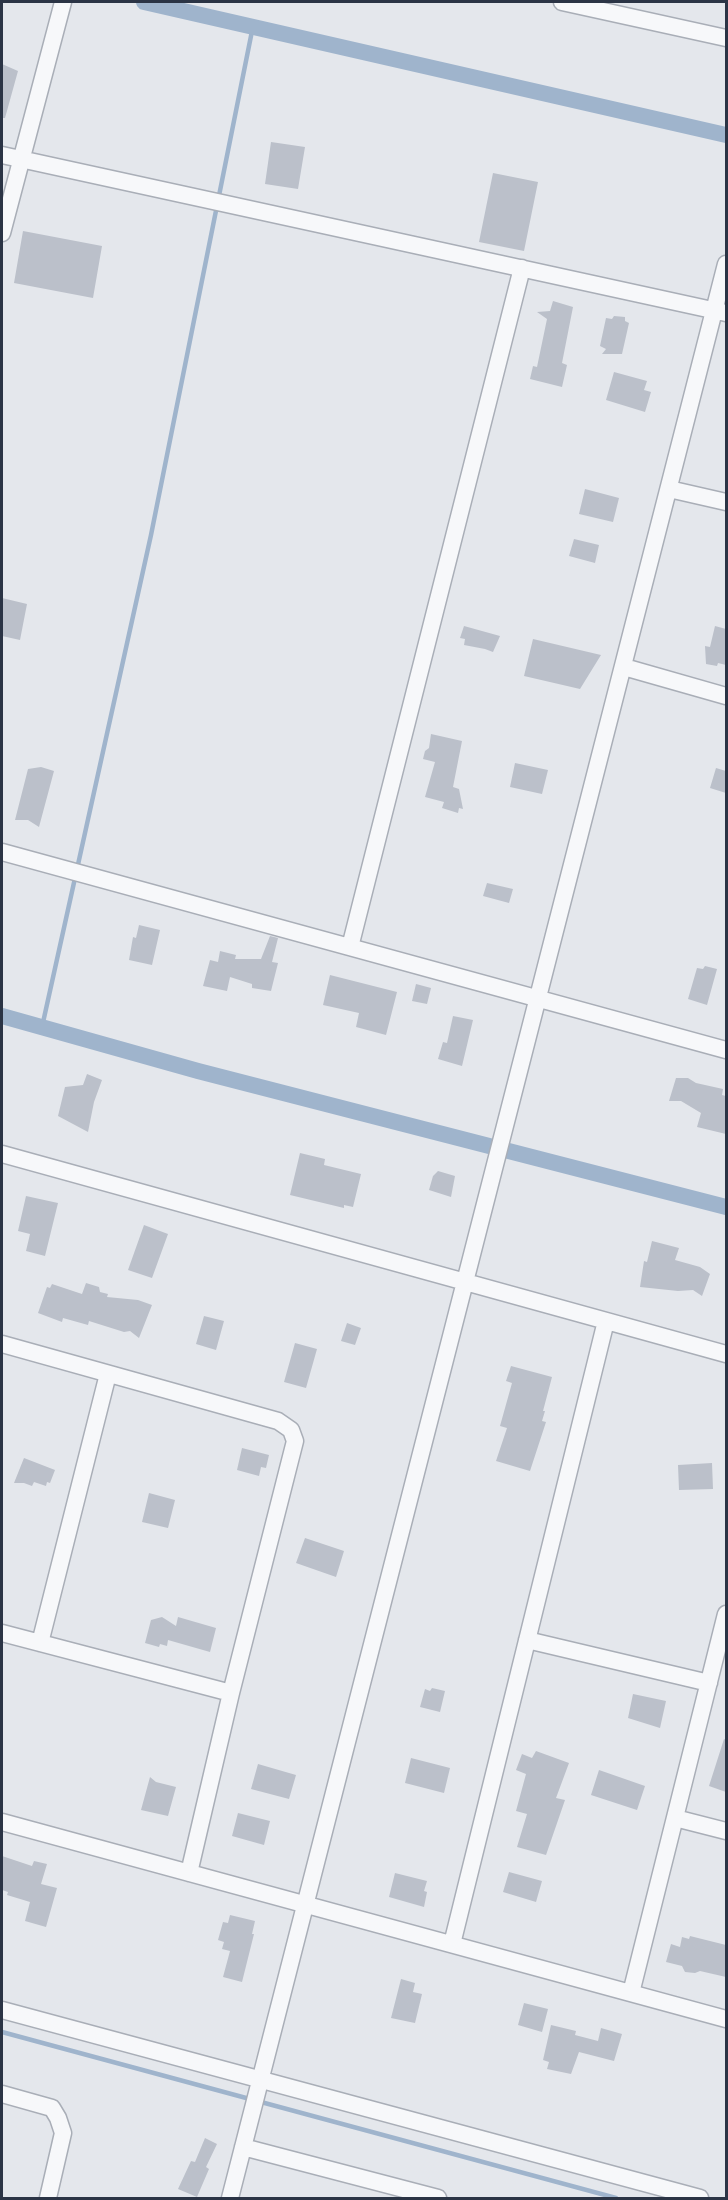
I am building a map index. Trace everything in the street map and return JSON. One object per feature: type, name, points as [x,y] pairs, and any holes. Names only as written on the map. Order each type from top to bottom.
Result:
[{"type":"street","points":[[2,233],[63,2]]},
{"type":"street","points":[[562,2],[599,6],[726,38]]},
{"type":"street","points":[[2,155],[721,311]]},
{"type":"street","points":[[230,2199],[669,489],[721,311],[726,264]]},
{"type":"street","points":[[350,947],[522,268]]},
{"type":"street","points":[[669,489],[726,502]]},
{"type":"street","points":[[624,667],[726,696]]},
{"type":"street","points":[[2,852],[726,1050]]},
{"type":"street","points":[[2,1154],[726,1354]]},
{"type":"street","points":[[452,1944],[606,1321]]},
{"type":"street","points":[[2,1344],[278,1421],[291,1430],[295,1441],[231,1693],[189,1873]]},
{"type":"street","points":[[40,1643],[108,1374]]},
{"type":"street","points":[[631,1993],[726,1614]]},
{"type":"street","points":[[2,1632],[231,1693]]},
{"type":"street","points":[[527,1640],[709,1683]]},
{"type":"street","points":[[675,1818],[726,1831]]},
{"type":"street","points":[[2,1822],[726,2019]]},
{"type":"street","points":[[2,2010],[700,2199]]},
{"type":"street","points":[[2,2094],[52,2108],[58,2118],[63,2133],[48,2199]]},
{"type":"street","points":[[243,2147],[432,2198]]},
{"type":"building","points":[[2,64],[18,71],[5,118],[2,118]]},
{"type":"building","points":[[271,142],[305,147],[298,189],[265,184]]},
{"type":"building","points":[[493,173],[538,182],[524,251],[479,242]]},
{"type":"building","points":[[23,231],[102,246],[93,298],[14,283]]},
{"type":"building","points":[[553,301],[573,307],[562,363],[567,365],[562,387],[530,379],[533,366],[537,367],[547,319],[537,312],[550,311]]},
{"type":"building","points":[[614,316],[625,317],[625,321],[629,323],[622,354],[602,354],[606,349],[600,346],[606,318],[612,319]]},
{"type":"building","points":[[614,372],[647,381],[644,390],[651,392],[645,412],[606,400]]},
{"type":"building","points":[[585,489],[619,498],[613,522],[579,514]]},
{"type":"building","points":[[574,539],[599,545],[595,563],[569,556]]},
{"type":"building","points":[[2,598],[27,604],[20,640],[2,636]]},
{"type":"building","points":[[464,626],[500,636],[493,652],[464,645],[465,639],[460,638]]},
{"type":"building","points":[[715,626],[726,629],[726,665],[706,664],[705,646],[710,647]]},
{"type":"building","points":[[533,639],[601,655],[580,689],[524,676]]},
{"type":"building","points":[[431,734],[462,741],[453,787],[459,789],[463,809],[459,808],[458,813],[442,808],[444,802],[425,797],[435,762],[423,759],[425,751],[429,748]]},
{"type":"building","points":[[515,763],[548,770],[542,794],[510,787]]},
{"type":"building","points":[[41,767],[54,771],[39,827],[28,820],[15,820],[28,769]]},
{"type":"building","points":[[716,768],[726,771],[726,793],[710,788]]},
{"type":"building","points":[[487,883],[513,889],[509,903],[483,896]]},
{"type":"building","points":[[139,925],[160,930],[152,965],[129,960],[133,937],[136,938]]},
{"type":"building","points":[[270,936],[278,938],[272,962],[278,963],[271,991],[252,988],[252,984],[230,977],[227,991],[203,986],[210,960],[218,962],[220,951],[236,955],[235,959],[261,959]]},
{"type":"building","points":[[705,966],[717,969],[707,1005],[688,999],[697,968],[703,969]]},
{"type":"building","points":[[330,975],[397,992],[386,1035],[356,1027],[359,1013],[323,1005]]},
{"type":"building","points":[[416,984],[431,988],[427,1004],[412,1001]]},
{"type":"building","points":[[453,1016],[473,1020],[462,1066],[438,1059],[443,1042],[447,1043]]},
{"type":"building","points":[[87,1074],[102,1080],[94,1102],[88,1132],[58,1116],[65,1087],[83,1085]]},
{"type":"building","points":[[676,1078],[688,1078],[696,1083],[723,1089],[722,1095],[726,1096],[726,1134],[697,1127],[701,1113],[681,1101],[669,1101]]},
{"type":"building","points":[[300,1153],[325,1159],[324,1165],[361,1174],[353,1207],[344,1205],[344,1208],[290,1195]]},
{"type":"building","points":[[438,1171],[455,1176],[451,1197],[429,1190],[433,1176]]},
{"type":"building","points":[[26,1196],[58,1203],[45,1256],[26,1251],[30,1234],[18,1231]]},
{"type":"building","points":[[144,1225],[168,1234],[152,1278],[128,1270]]},
{"type":"building","points":[[652,1241],[679,1248],[675,1260],[700,1267],[710,1274],[702,1296],[693,1290],[678,1291],[640,1287],[644,1261],[647,1262]]},
{"type":"building","points":[[86,1283],[99,1287],[100,1292],[108,1294],[107,1297],[138,1300],[152,1305],[139,1338],[130,1331],[124,1332],[89,1321],[88,1325],[63,1318],[62,1322],[38,1313],[47,1287],[50,1288],[52,1284],[82,1294]]},
{"type":"building","points":[[204,1316],[224,1321],[216,1350],[196,1344]]},
{"type":"building","points":[[347,1323],[361,1328],[355,1345],[341,1341]]},
{"type":"building","points":[[295,1343],[317,1349],[306,1388],[284,1382]]},
{"type":"building","points":[[511,1366],[552,1377],[543,1411],[545,1411],[542,1421],[546,1422],[530,1471],[496,1461],[507,1428],[500,1426],[512,1383],[506,1381]]},
{"type":"building","points":[[242,1448],[269,1455],[266,1468],[261,1467],[259,1476],[237,1470]]},
{"type":"building","points":[[24,1458],[55,1470],[50,1483],[47,1482],[46,1486],[34,1482],[32,1486],[14,1483]]},
{"type":"building","points":[[712,1463],[713,1489],[679,1490],[678,1465]]},
{"type":"building","points":[[149,1493],[175,1500],[168,1528],[142,1522]]},
{"type":"building","points":[[305,1538],[344,1551],[336,1577],[296,1563]]},
{"type":"building","points":[[162,1617],[176,1626],[178,1617],[216,1628],[210,1652],[168,1640],[167,1646],[160,1644],[159,1647],[145,1643],[151,1620]]},
{"type":"building","points":[[432,1688],[445,1691],[440,1712],[420,1707],[425,1689],[430,1691]]},
{"type":"building","points":[[633,1694],[666,1701],[660,1728],[628,1718]]},
{"type":"building","points":[[724,1739],[726,1740],[726,1792],[709,1786]]},
{"type":"building","points":[[536,1751],[569,1763],[556,1798],[565,1800],[546,1855],[517,1847],[527,1814],[516,1811],[526,1774],[516,1770],[522,1754],[532,1758]]},
{"type":"building","points":[[411,1758],[450,1768],[444,1793],[405,1783]]},
{"type":"building","points":[[258,1764],[296,1775],[289,1799],[251,1789]]},
{"type":"building","points":[[599,1770],[645,1786],[637,1810],[591,1795]]},
{"type":"building","points":[[150,1777],[156,1782],[176,1787],[168,1816],[141,1810]]},
{"type":"building","points":[[238,1813],[270,1821],[264,1845],[232,1836]]},
{"type":"building","points":[[2,1856],[32,1866],[34,1861],[47,1864],[41,1884],[57,1888],[46,1927],[25,1921],[30,1902],[7,1895],[8,1892],[2,1890]]},
{"type":"building","points":[[509,1872],[542,1881],[536,1902],[503,1892]]},
{"type":"building","points":[[395,1873],[427,1881],[424,1891],[427,1892],[424,1907],[389,1897]]},
{"type":"building","points":[[230,1915],[255,1921],[242,1982],[223,1977],[230,1951],[222,1949],[224,1942],[218,1940],[223,1922],[228,1923]]},
{"type":"building","points":[[690,1936],[726,1945],[726,1977],[700,1971],[685,1972],[682,1966],[666,1962],[671,1944],[680,1947],[682,1937],[689,1939]]},
{"type":"building","points":[[401,1979],[415,1983],[413,1992],[422,1994],[415,2023],[391,2018]]},
{"type":"building","points":[[524,2003],[548,2009],[542,2032],[518,2025]]},
{"type":"building","points":[[551,2025],[576,2031],[575,2035],[598,2041],[601,2028],[622,2034],[614,2061],[579,2052],[571,2074],[547,2069],[549,2062],[543,2060]]},
{"type":"building","points":[[205,2138],[217,2144],[206,2167],[209,2169],[197,2197],[178,2189],[191,2161],[195,2162]]},
{"type":"waterway","points":[[144,2],[726,135]]},
{"type":"waterway","points":[[42,1027],[151,535],[253,26]]},
{"type":"waterway","points":[[2,1016],[198,1071],[726,1207]]},
{"type":"waterway","points":[[2,2032],[616,2198]]}]
